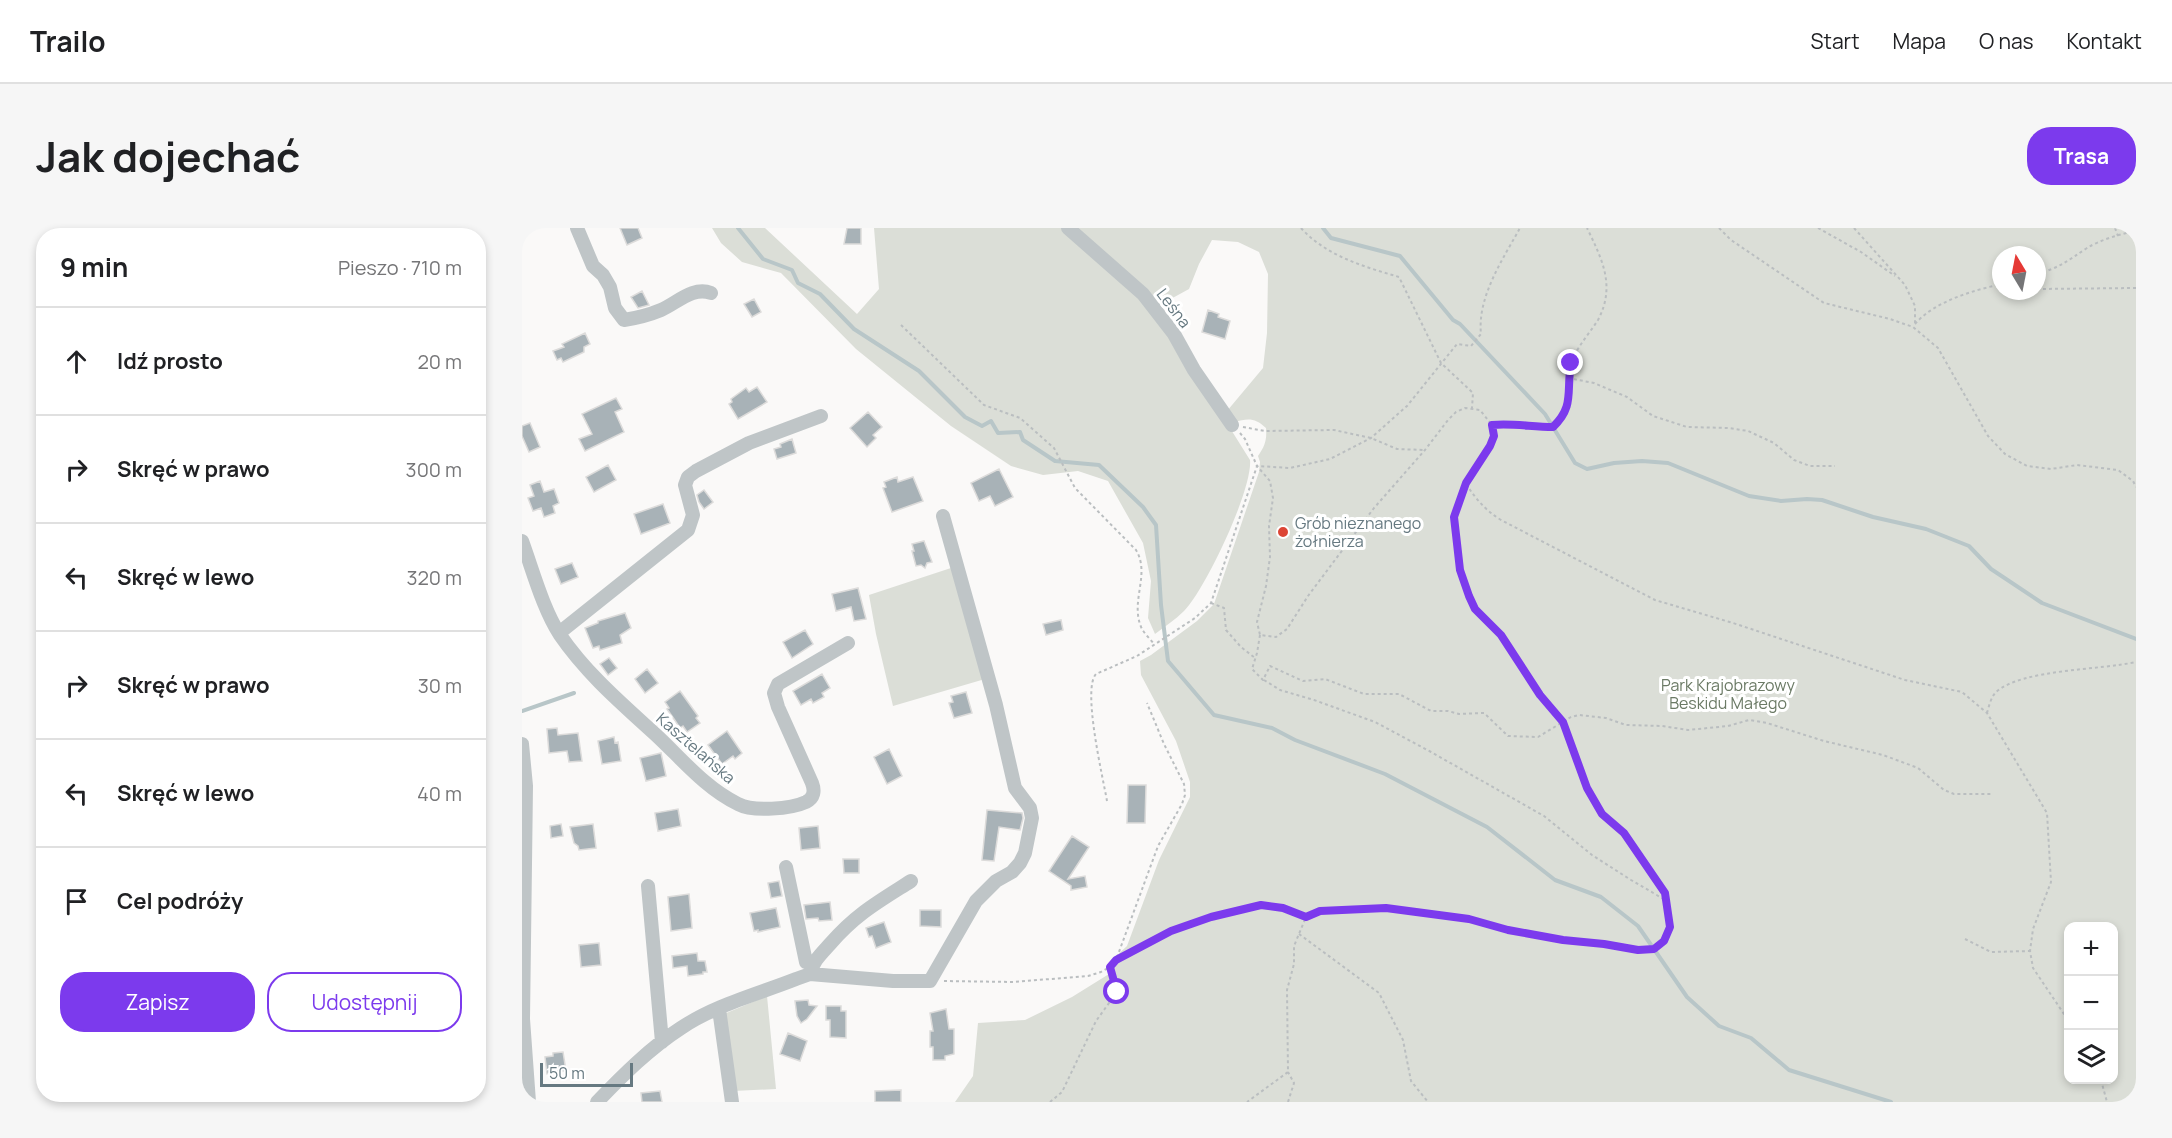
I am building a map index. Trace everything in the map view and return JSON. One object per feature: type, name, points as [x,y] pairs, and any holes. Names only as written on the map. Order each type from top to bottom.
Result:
[{"type":"street","points":[[577,228],[593,266],[603,275],[610,287],[615,308],[624,320],[640,318],[664,309],[696,292],[704,290],[711,293]]},
{"type":"street","name":"Leśna","points":[[1068,228],[1143,294],[1174,334],[1194,370],[1232,425]]},
{"type":"street","points":[[559,633],[688,530],[693,515],[684,485],[688,477],[749,443],[821,416]]},
{"type":"street","points":[[786,867],[806,962],[811,969],[893,981],[930,981],[976,902],[996,881],[1012,872],[1020,863],[1027,846],[1032,818],[1030,808],[1015,788],[996,705],[942,516]]},
{"type":"street","name":"Kasztelańska","points":[[522,541],[559,633],[590,674],[694,773],[740,806],[757,809],[797,805],[812,797],[814,793],[812,783],[774,693],[778,684],[848,642]]},
{"type":"street","points":[[522,744],[526,786],[523,1019],[524,1068],[529,1102]]},
{"type":"street","points":[[597,1102],[629,1070],[682,1027],[811,969],[847,925],[861,912],[911,881]]},
{"type":"street","points":[[648,886],[662,1042]]},
{"type":"street","points":[[719,1009],[732,1102]]},
{"type":"path","points":[[1301,228],[1312,241],[1358,265],[1399,277],[1441,363],[1473,393],[1472,408]]},
{"type":"path","points":[[1257,466],[1290,468],[1330,459],[1371,438],[1407,406],[1458,344],[1471,346],[1481,334],[1480,321],[1483,306],[1494,278],[1520,228]]},
{"type":"path","points":[[1492,425],[1516,423],[1535,427],[1553,427],[1563,417],[1568,407],[1568,378],[1571,363],[1598,319],[1607,284],[1601,256],[1587,228]]},
{"type":"path","points":[[1719,228],[1731,240],[1824,303],[1913,327],[1938,348],[1988,436],[2005,454],[2027,466],[2051,469],[2077,465],[2118,470],[2133,481],[2136,487]]},
{"type":"path","points":[[1818,228],[1860,252],[1899,279]]},
{"type":"path","points":[[1854,228],[1905,285],[1916,306],[1915,323]]},
{"type":"path","points":[[2115,228],[2118,236]]},
{"type":"path","points":[[2046,272],[2076,258],[2088,248],[2136,231]]},
{"type":"path","points":[[1913,327],[1925,313],[1992,286]]},
{"type":"path","points":[[2046,289],[2136,288]]},
{"type":"path","points":[[901,325],[984,405],[1020,418],[1054,448],[1075,488],[1137,550],[1142,559],[1143,572],[1138,600],[1138,617],[1142,629],[1154,644]]},
{"type":"path","points":[[1568,378],[1594,383],[1627,397],[1653,416],[1687,426],[1748,431],[1774,443],[1794,460],[1810,466],[1835,466]]},
{"type":"path","points":[[1260,634],[1275,637],[1287,629],[1308,596],[1374,508],[1456,412],[1465,408],[1480,410],[1492,425],[1494,436],[1466,483],[1454,517],[1460,570],[1469,596],[1475,609],[1501,635],[1540,695],[1563,722],[1587,788],[1602,814],[1624,833],[1665,893],[1670,927],[1664,941],[1654,949],[1638,950],[1508,930],[1469,919],[1386,908],[1320,911],[1306,917],[1294,946],[1294,964],[1287,990],[1288,1072],[1294,1083],[1288,1102]]},
{"type":"path","points":[[1232,425],[1265,431],[1334,430],[1371,438],[1397,449],[1425,450]]},
{"type":"path","points":[[1232,425],[1245,439],[1257,466],[1270,481],[1273,498],[1269,526],[1269,566],[1257,622],[1260,634],[1252,669],[1263,680],[1280,690],[1375,722],[1431,752],[1544,816],[1592,855],[1667,901]]},
{"type":"path","points":[[1107,801],[1090,697],[1091,679],[1096,674],[1137,656],[1195,618],[1211,603],[1257,466]]},
{"type":"path","points":[[1466,483],[1486,511],[1655,600],[1905,680],[1962,692],[1987,713],[2047,813],[2051,882],[2033,929],[2030,951],[2033,968],[2064,1014]]},
{"type":"path","points":[[1211,603],[1224,608],[1226,630],[1241,647],[1255,658]]},
{"type":"path","points":[[1987,713],[1996,692],[2015,682],[2039,676],[2136,662]]},
{"type":"path","points":[[1263,680],[1270,666],[1303,681],[1324,679],[1364,694],[1399,694],[1431,711],[1448,711],[1459,714],[1484,713],[1508,736],[1538,736],[1579,715],[1606,718],[1626,724],[1688,730],[1728,726],[1749,720],[1883,755],[1917,768],[1944,790],[1954,794],[1993,794]]},
{"type":"path","points":[[930,981],[1013,982],[1088,976],[1110,967],[1116,960],[1158,846],[1185,795],[1184,784],[1147,703]]},
{"type":"path","points":[[1116,960],[1171,931],[1221,914],[1261,905],[1283,908],[1306,917]]},
{"type":"path","points":[[1299,934],[1379,993],[1403,1040],[1411,1081],[1428,1102]]},
{"type":"path","points":[[1965,939],[1991,952],[2030,951]]},
{"type":"path","points":[[1050,1102],[1062,1092],[1096,1021],[1117,992],[1110,967]]},
{"type":"path","points":[[1247,1102],[1288,1072]]},
{"type":"path","points":[[2103,1084],[2107,1102]]},
{"type":"green space","points":[[712,228],[765,228],[857,314],[879,289],[874,228],[1062,228],[1140,297],[1173,337],[1250,460],[1249,474],[1236,515],[1215,562],[1193,600],[1181,614],[1155,634],[1148,618],[1151,581],[1143,543],[1108,481],[1078,471],[1043,475],[1011,466],[951,426],[856,349],[781,273],[742,262],[721,243]]},
{"type":"green space","name":"Park Krajobrazowy Beskidu Małego","points":[[1076,228],[2136,228],[2136,1102],[955,1102],[973,1076],[978,1023],[1025,1020],[1072,997],[1109,974],[1113,959],[1127,946],[1159,860],[1190,797],[1190,782],[1176,741],[1141,675],[1140,661],[1197,621],[1214,604],[1259,472],[1258,456],[1265,443],[1266,428],[1252,420],[1234,422],[1227,411],[1263,368],[1267,333],[1268,274],[1259,252],[1238,242],[1212,240],[1189,289],[1158,306]]},
{"type":"green space","points":[[954,567],[985,679],[893,706],[869,595]]},
{"type":"green space","points":[[767,996],[776,1089],[733,1091],[724,1014]]},
{"type":"building","points":[[620,228],[638,228],[642,238],[627,245]]},
{"type":"building","points":[[847,228],[861,228],[861,244],[844,244]]},
{"type":"building","points":[[642,291],[649,305],[638,308],[631,297]]},
{"type":"building","points":[[754,299],[761,312],[752,317],[744,304]]},
{"type":"building","points":[[1208,310],[1230,321],[1225,339],[1202,332]]},
{"type":"building","points":[[585,333],[590,344],[584,347],[584,352],[563,362],[561,358],[557,360],[553,351],[564,347],[562,344]]},
{"type":"building","points":[[757,387],[767,402],[738,419],[729,404],[732,402],[731,399],[746,388],[749,392]]},
{"type":"building","points":[[616,398],[622,409],[615,412],[624,432],[585,451],[579,439],[592,434],[582,414]]},
{"type":"building","points":[[868,412],[882,427],[873,435],[876,438],[867,447],[850,428]]},
{"type":"building","points":[[530,423],[540,447],[529,452],[522,436],[522,426]]},
{"type":"building","points":[[792,439],[796,453],[777,459],[774,449]]},
{"type":"building","points":[[608,465],[616,480],[594,492],[586,477]]},
{"type":"building","points":[[999,469],[1013,497],[995,506],[990,496],[979,501],[971,483]]},
{"type":"building","points":[[897,477],[898,482],[913,477],[923,501],[892,512],[883,488],[886,487],[884,482]]},
{"type":"building","points":[[540,481],[544,492],[554,489],[559,503],[553,506],[555,513],[544,517],[541,508],[533,511],[528,498],[534,496],[530,485]]},
{"type":"building","points":[[704,490],[713,502],[704,509],[697,495]]},
{"type":"building","points":[[663,504],[670,523],[641,534],[634,514]]},
{"type":"building","points":[[924,541],[932,562],[927,563],[925,568],[921,565],[916,566],[912,551],[914,551],[912,544]]},
{"type":"building","points":[[572,563],[578,577],[561,584],[555,569]]},
{"type":"building","points":[[858,588],[866,619],[854,621],[851,607],[836,611],[832,594]]},
{"type":"building","points":[[625,613],[631,628],[620,635],[622,643],[600,650],[599,646],[593,648],[585,628],[598,621]]},
{"type":"building","points":[[1061,620],[1063,630],[1046,635],[1043,624]]},
{"type":"building","points":[[805,630],[813,644],[792,658],[783,642]]},
{"type":"building","points":[[609,658],[617,668],[608,675],[600,664]]},
{"type":"building","points":[[647,669],[658,683],[645,693],[635,679]]},
{"type":"building","points":[[822,674],[830,688],[822,693],[824,697],[813,703],[811,699],[801,705],[793,691]]},
{"type":"building","points":[[680,691],[698,716],[696,718],[700,723],[687,732],[683,726],[680,728],[665,702]]},
{"type":"building","points":[[966,692],[972,713],[954,718],[949,703],[953,702],[951,696]]},
{"type":"building","points":[[557,728],[558,735],[578,733],[582,761],[569,762],[567,751],[549,753],[547,729]]},
{"type":"building","points":[[727,731],[742,753],[735,759],[733,756],[722,764],[708,745]]},
{"type":"building","points":[[614,737],[615,743],[618,742],[621,761],[602,764],[598,741]]},
{"type":"building","points":[[889,749],[902,776],[887,784],[874,757]]},
{"type":"building","points":[[661,753],[666,776],[646,781],[640,758]]},
{"type":"building","points":[[1128,785],[1146,785],[1145,823],[1127,823]]},
{"type":"building","points":[[678,809],[681,826],[658,831],[655,813]]},
{"type":"building","points":[[987,810],[1022,813],[1023,818],[1020,830],[999,827],[994,861],[982,860]]},
{"type":"building","points":[[561,824],[563,836],[551,838],[550,826]]},
{"type":"building","points":[[593,824],[596,848],[579,850],[574,843],[570,827]]},
{"type":"building","points":[[818,826],[820,848],[801,850],[799,828]]},
{"type":"building","points":[[1072,836],[1089,847],[1068,879],[1085,876],[1087,887],[1071,890],[1071,886],[1049,871]]},
{"type":"building","points":[[843,859],[859,859],[859,873],[844,873]]},
{"type":"building","points":[[779,881],[782,896],[771,898],[768,883]]},
{"type":"building","points":[[689,894],[692,928],[671,931],[668,897]]},
{"type":"building","points":[[830,902],[832,920],[806,919],[804,905]]},
{"type":"building","points":[[776,908],[780,927],[754,931],[750,913]]},
{"type":"building","points":[[920,910],[941,910],[941,927],[920,926]]},
{"type":"building","points":[[884,922],[891,942],[876,948],[866,928]]},
{"type":"building","points":[[599,943],[601,965],[581,967],[579,945]]},
{"type":"building","points":[[697,953],[698,961],[705,961],[707,972],[688,976],[687,966],[673,968],[672,956]]},
{"type":"building","points":[[808,1000],[809,1005],[817,1006],[801,1023],[797,1016],[795,1001]]},
{"type":"building","points":[[826,1006],[841,1006],[841,1011],[846,1011],[846,1038],[830,1037],[830,1020],[826,1020]]},
{"type":"building","points":[[946,1009],[949,1029],[954,1029],[954,1054],[945,1056],[945,1060],[933,1060],[933,1047],[930,1047],[930,1031],[933,1031],[930,1013]]},
{"type":"building","points":[[788,1033],[807,1041],[800,1061],[780,1054]]},
{"type":"building","points":[[563,1052],[566,1071],[547,1074],[545,1057]]},
{"type":"building","points":[[901,1090],[901,1102],[875,1102],[875,1091]]},
{"type":"building","points":[[660,1091],[662,1102],[642,1102],[641,1093]]},
{"type":"waterway","points":[[738,228],[763,259],[792,270],[798,283],[820,294],[854,329],[919,371],[965,417],[982,426],[991,421],[998,433],[1020,432],[1023,440],[1055,461],[1099,465],[1143,507],[1156,525],[1161,605],[1168,661],[1214,715],[1272,728],[1295,740],[1385,774],[1487,827],[1555,880],[1601,897],[1638,926],[1687,997],[1719,1026],[1751,1038],[1789,1070],[1891,1102]]},
{"type":"waterway","points":[[1323,228],[1331,238],[1400,256],[1453,320],[1460,324],[1545,414],[1575,463],[1587,469],[1614,463],[1642,461],[1668,463],[1749,496],[1781,501],[1822,500],[1873,517],[1926,529],[1969,546],[1991,569],[2042,603],[2136,639]]},
{"type":"waterway","points":[[522,711],[574,693]]},
{"type":"place","name":"Grób nieznanego żołnierza","points":[[1283,532]]},
{"type":"route","points":[[1117,992],[1110,967],[1116,960],[1171,931],[1211,917],[1261,905],[1283,908],[1306,917],[1320,911],[1386,908],[1469,919],[1508,930],[1638,950],[1654,949],[1664,941],[1670,927],[1665,893],[1624,833],[1602,814],[1587,788],[1563,722],[1540,695],[1501,635],[1475,609],[1460,570],[1454,517],[1466,483],[1490,446],[1494,436],[1492,425],[1516,423],[1535,427],[1553,427],[1563,417],[1568,407],[1568,378],[1571,363]]}]
